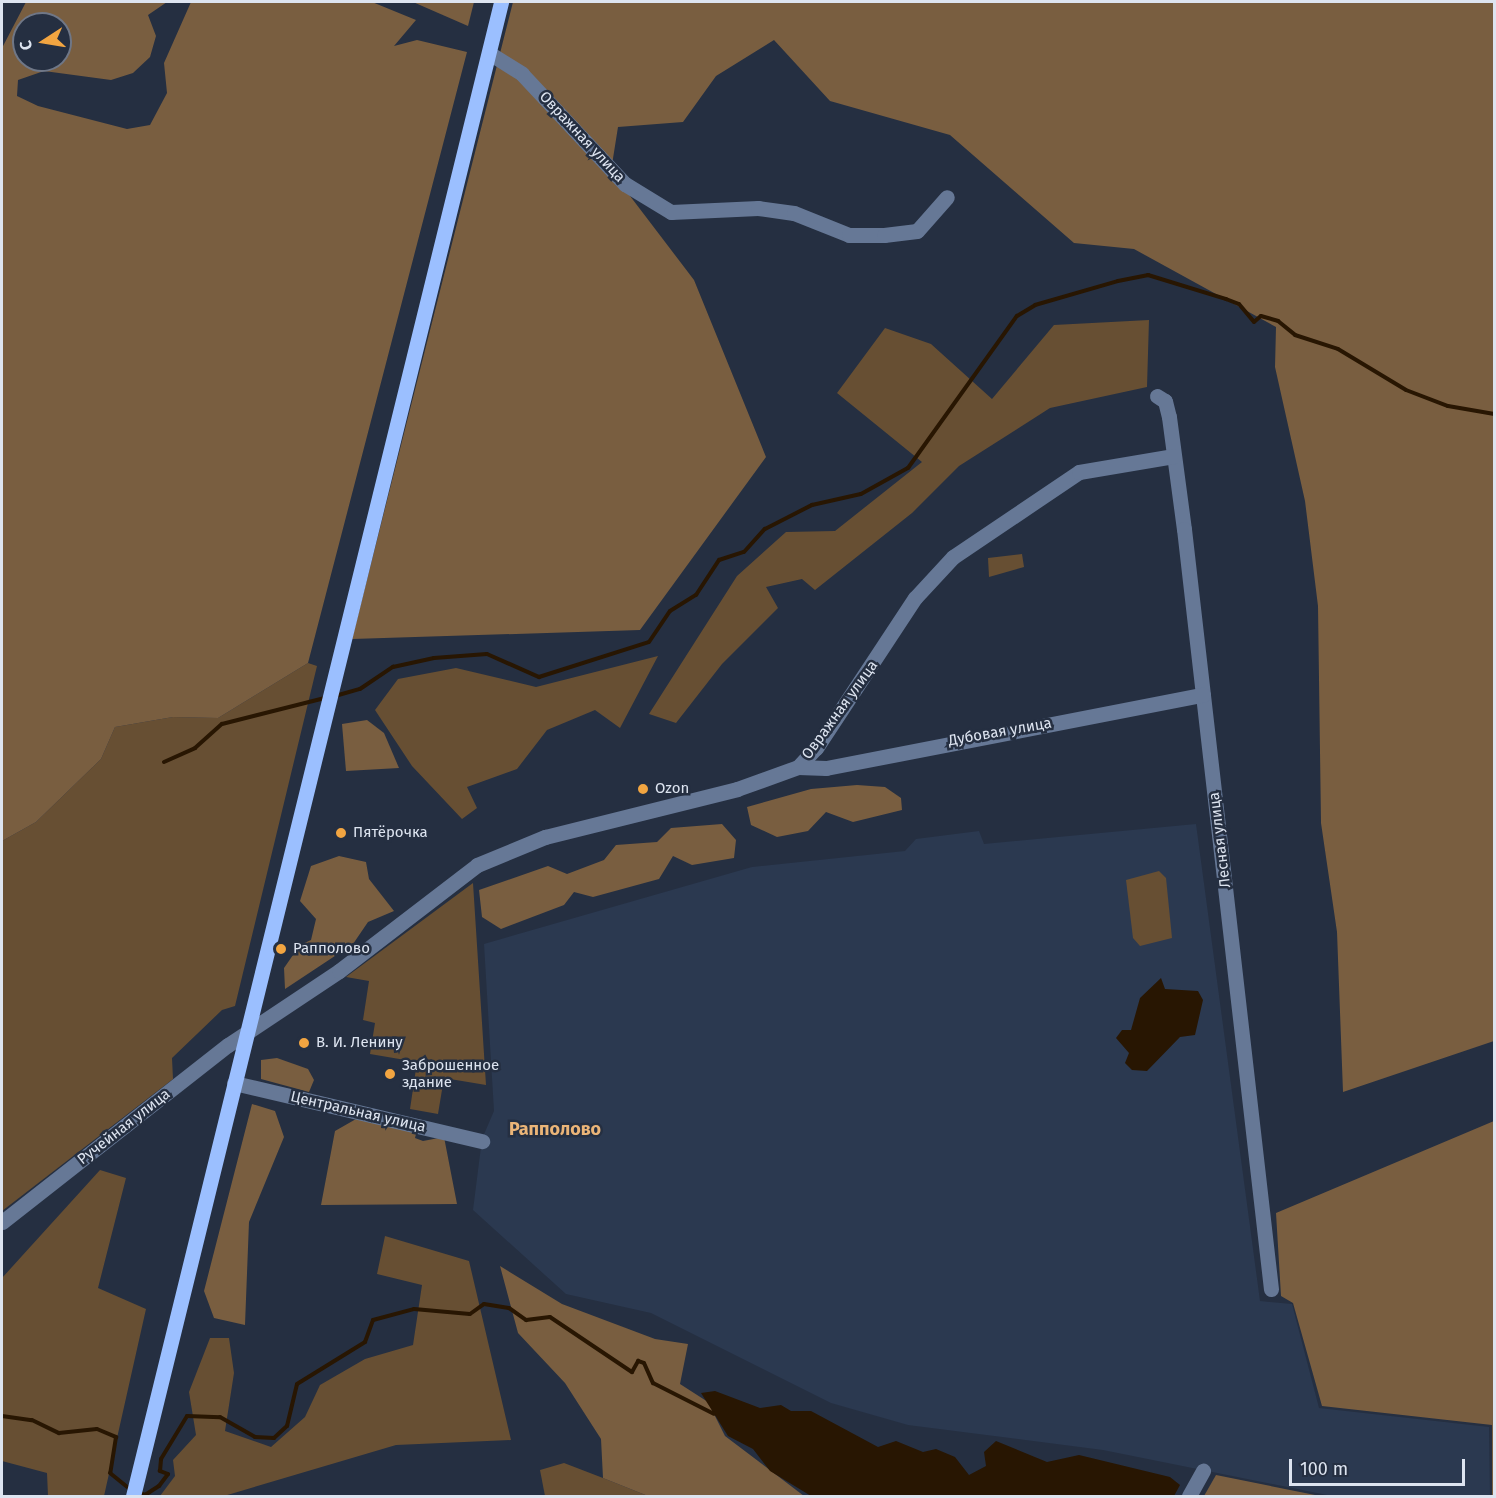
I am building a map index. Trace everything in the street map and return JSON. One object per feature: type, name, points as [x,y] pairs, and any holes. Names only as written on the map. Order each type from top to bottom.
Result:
[{"type":"main road","points":[[133,1497],[501,2]]},
{"type":"street","name":"Овражная улица","points":[[489,53],[522,74],[625,184],[671,212],[759,208],[794,213],[849,235],[884,235],[917,231],[948,197]]},
{"type":"street","name":"Лесная улица","points":[[1157,396],[1165,401],[1174,456],[1271,1289]]},
{"type":"street","name":"Овражная улица","points":[[247,1032],[496,856],[556,834],[737,789],[798,767],[816,748],[915,598],[953,557],[1079,472],[1174,456]]},
{"type":"street","name":"Дубовая улица","points":[[798,767],[826,768],[1203,695]]},
{"type":"street","name":"Ручейная улица","points":[[2,1222],[247,1032]]},
{"type":"street","name":"Центральная улица","points":[[234,1083],[482,1141]]},
{"type":"street","points":[[1189,1497],[1203,1471]]},
{"type":"shaded area","points":[[26,2],[167,2],[148,15],[156,36],[150,57],[133,73],[111,80],[51,72],[72,72],[72,12],[21,12]]},
{"type":"shaded area","points":[[191,2],[372,2],[416,20],[394,46],[417,40],[467,52],[308,663],[218,718],[173,717],[115,727],[101,759],[36,822],[2,841],[2,48],[12,29],[12,72],[41,72],[18,80],[17,96],[38,106],[127,129],[150,125],[167,93],[164,63]]},
{"type":"shaded area","points":[[413,2],[474,2],[468,26]]},
{"type":"shaded area","points":[[513,2],[1494,2],[1494,1041],[1343,1092],[1337,932],[1321,823],[1318,606],[1305,501],[1275,367],[1276,327],[1134,249],[1074,243],[950,135],[830,101],[774,40],[716,76],[683,122],[618,127],[611,171],[694,280],[766,457],[640,630],[352,639]]},
{"type":"shaded area","points":[[1149,320],[1147,387],[1050,408],[959,466],[912,513],[815,590],[802,579],[766,587],[778,608],[722,664],[676,723],[649,714],[737,576],[786,532],[835,531],[922,462],[837,393],[885,328],[931,344],[992,399],[1054,325]]},
{"type":"shaded area","points":[[1022,554],[1024,567],[989,577],[988,558]]},
{"type":"shaded area","points":[[658,656],[620,728],[595,710],[547,730],[517,769],[467,787],[477,808],[462,819],[412,766],[375,710],[398,679],[456,668],[536,687]]},
{"type":"shaded area","points":[[308,663],[317,666],[235,1006],[222,1010],[172,1058],[173,1079],[2,1211],[2,841],[36,822],[101,759],[115,727],[173,717],[218,718]]},
{"type":"shaded area","points":[[367,720],[384,733],[399,768],[346,771],[342,724]]},
{"type":"shaded area","points":[[857,785],[885,787],[901,798],[902,810],[853,822],[826,812],[808,831],[777,837],[751,825],[747,807],[811,789]]},
{"type":"shaded area","points":[[722,824],[736,840],[734,858],[692,865],[673,856],[659,879],[593,897],[574,892],[564,905],[501,929],[482,917],[479,890],[548,866],[567,874],[604,860],[616,845],[657,842],[671,828]]},
{"type":"shaded area","points":[[1196,824],[1260,1301],[1292,1304],[1319,1408],[1489,1427],[1490,1496],[1332,1496],[1103,1450],[908,1425],[831,1403],[651,1313],[566,1294],[473,1210],[482,1139],[494,1111],[484,944],[752,867],[905,851],[916,839],[979,831],[984,844]]},
{"type":"shaded area","points":[[339,856],[366,862],[369,879],[394,911],[368,922],[353,944],[285,989],[284,968],[300,945],[311,940],[316,919],[300,901],[311,866]]},
{"type":"shaded area","points":[[1159,871],[1166,878],[1172,938],[1140,946],[1133,938],[1126,880]]},
{"type":"shaded area","points":[[473,883],[486,1085],[444,1078],[438,1114],[410,1109],[417,1062],[370,1054],[375,1023],[363,1020],[369,981],[346,977]]},
{"type":"shaded area","points":[[1161,978],[1165,989],[1198,991],[1203,1000],[1195,1035],[1180,1037],[1147,1071],[1132,1070],[1125,1063],[1129,1053],[1116,1038],[1122,1030],[1131,1030],[1140,998]]},
{"type":"shaded area","points":[[277,1058],[308,1069],[314,1080],[309,1092],[261,1079],[261,1060]]},
{"type":"shaded area","points":[[252,1104],[275,1111],[284,1137],[249,1222],[245,1325],[214,1318],[204,1291]]},
{"type":"shaded area","points":[[356,1119],[417,1130],[415,1138],[423,1141],[444,1137],[457,1204],[321,1205],[335,1131]]},
{"type":"shaded area","points":[[1494,1121],[1494,1496],[1492,1496],[1492,1425],[1322,1406],[1293,1303],[1281,1296],[1276,1213]]},
{"type":"shaded area","points":[[100,1170],[126,1178],[98,1288],[146,1309],[104,1496],[48,1496],[47,1473],[2,1461],[2,1278]]},
{"type":"shaded area","points":[[385,1236],[469,1261],[511,1440],[396,1445],[224,1496],[160,1496],[175,1476],[173,1460],[196,1435],[189,1392],[210,1338],[229,1338],[234,1373],[225,1431],[271,1447],[305,1417],[320,1385],[365,1359],[413,1345],[422,1285],[377,1274]]},
{"type":"shaded area","points":[[500,1266],[562,1304],[655,1339],[688,1344],[680,1384],[708,1402],[725,1436],[804,1496],[648,1496],[603,1478],[601,1439],[565,1383],[518,1333]]},
{"type":"shaded area","points":[[715,1391],[760,1408],[781,1405],[791,1411],[811,1411],[878,1447],[896,1441],[923,1452],[936,1449],[955,1457],[969,1475],[986,1466],[984,1452],[996,1441],[1047,1462],[1079,1455],[1170,1477],[1180,1485],[1174,1496],[811,1496],[770,1471],[753,1449],[728,1436],[701,1393]]},
{"type":"shaded area","points":[[564,1463],[648,1496],[545,1496],[540,1470]]},
{"type":"shaded area","points":[[1216,1475],[1320,1496],[1204,1496]]},
{"type":"waterway","points":[[335,696],[360,689],[393,667],[434,658],[487,654],[539,677],[649,642],[670,611],[696,595],[719,560],[744,552],[765,529],[812,505],[861,494],[908,468],[1017,316],[1035,305],[1118,281],[1148,275],[1226,299],[1239,304],[1254,322],[1261,316],[1278,321],[1295,335],[1338,349],[1406,390],[1448,406],[1494,414]]},
{"type":"waterway","points":[[164,762],[195,748],[222,724],[325,698]]},
{"type":"waterway","points":[[138,1492],[145,1495],[159,1486],[168,1474],[160,1471],[161,1459],[187,1416],[220,1417],[255,1437],[274,1438],[287,1426],[297,1384],[365,1342],[373,1320],[414,1309],[470,1314],[484,1304],[509,1308],[526,1320],[550,1317],[632,1372],[638,1361],[644,1363],[653,1383],[714,1414]]},
{"type":"waterway","points":[[2,1416],[32,1420],[59,1433],[97,1429],[116,1437],[110,1473],[131,1490]]},
{"type":"place","name":"Ozon","points":[[643,789]]},
{"type":"place","name":"Пятёрочка","points":[[341,833]]},
{"type":"place","name":"Рапполово","points":[[281,949]]},
{"type":"place","name":"В. И. Ленину","points":[[304,1043]]},
{"type":"place","name":"Заброшенное здание","points":[[390,1074]]},
{"type":"district","name":"Рапполово","points":[[555,1129]]}]
